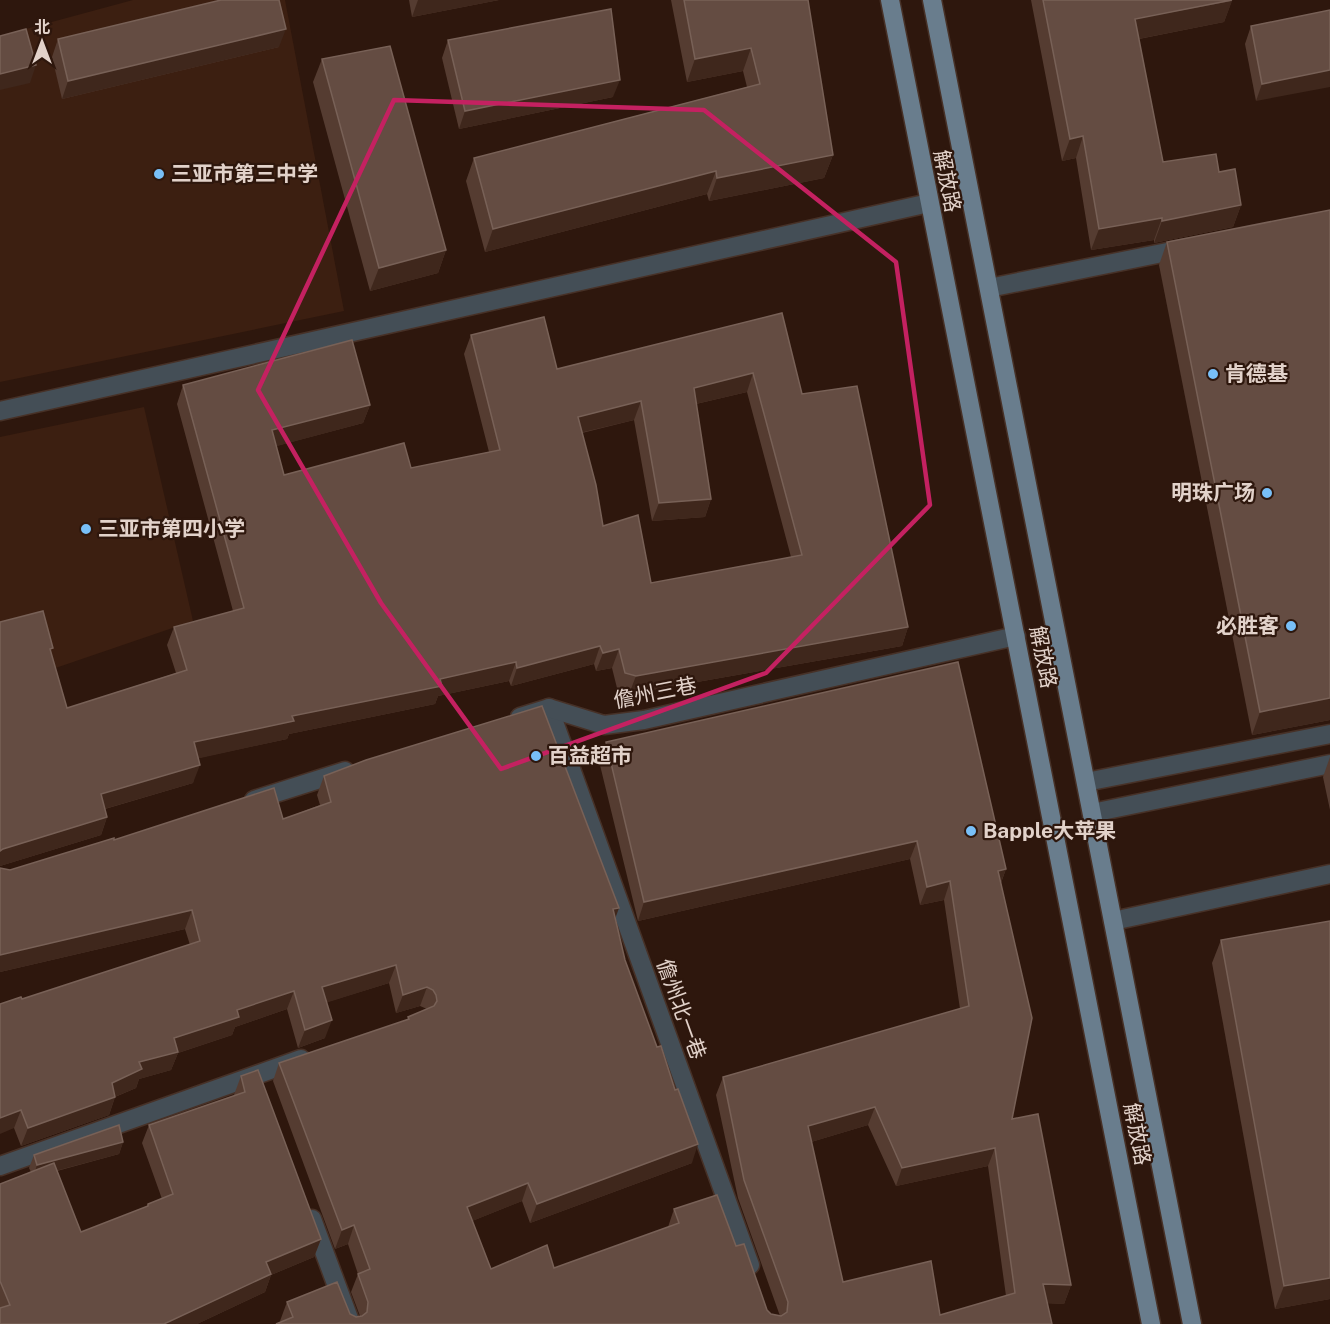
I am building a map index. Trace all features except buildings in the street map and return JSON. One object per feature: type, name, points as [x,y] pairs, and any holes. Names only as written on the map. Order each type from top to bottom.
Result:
[{"type":"main road","name":"解放路","points":[[890,0],[1151,1324]]},
{"type":"main road","name":"解放路","points":[[932,0],[1192,1324]]},
{"type":"street","points":[[0,411],[929,203]]},
{"type":"street","points":[[989,288],[1205,244]]},
{"type":"street","name":"儋州三巷","points":[[549,708],[604,725],[644,720],[1016,636]]},
{"type":"street","points":[[503,723],[549,708]]},
{"type":"street","name":"儋州北一巷","points":[[549,708],[755,1279]]},
{"type":"street","points":[[1086,782],[1330,734]]},
{"type":"street","points":[[1092,813],[1330,764]]},
{"type":"street","points":[[240,804],[366,765]]},
{"type":"street","points":[[1113,921],[1330,874]]},
{"type":"street","points":[[0,1166],[322,1051]]},
{"type":"street","points":[[258,1074],[266,1096]]},
{"type":"street","points":[[306,1204],[351,1324]]},
{"type":"highlighted area","points":[[394,100],[704,110],[896,262],[930,505],[766,673],[501,769],[381,603],[258,390]]},
{"type":"shaded area","name":"三亚市第三中学","points":[[133,0],[285,0],[344,311],[0,382],[0,36]]},
{"type":"shaded area","name":"三亚市第四小学","points":[[144,407],[193,621],[0,687],[0,437]]},
{"type":"place","name":"三亚市第三中学","points":[[159,174]]},
{"type":"place","name":"肯德基","points":[[1213,374]]},
{"type":"place","name":"明珠广场","points":[[1267,493]]},
{"type":"place","name":"三亚市第四小学","points":[[86,529]]},
{"type":"place","name":"必胜客","points":[[1291,626]]},
{"type":"place","name":"百益超市","points":[[536,756]]},
{"type":"place","name":"Bapple大苹果","points":[[971,831]]}]
